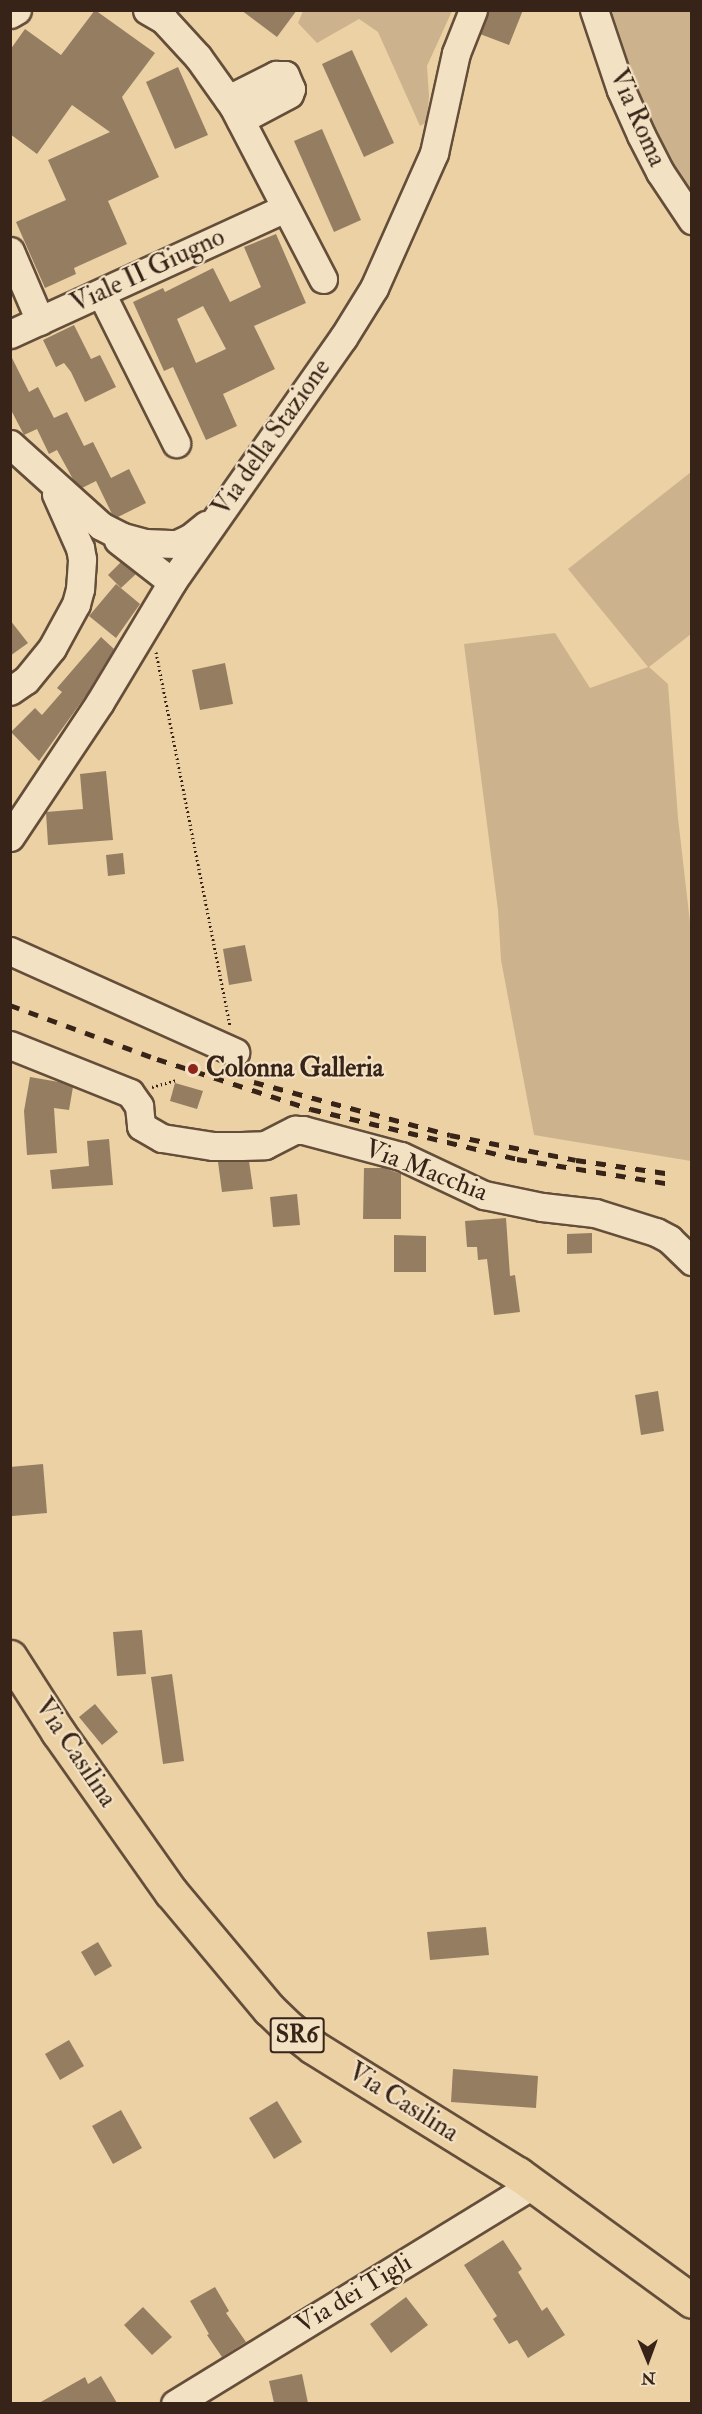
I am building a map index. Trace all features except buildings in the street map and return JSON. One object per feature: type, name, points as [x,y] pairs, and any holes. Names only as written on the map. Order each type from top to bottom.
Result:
[{"type":"main road","name":"Via Casilina","points":[[10,1657],[58,1732],[171,1892],[269,2009],[313,2047],[533,2185],[692,2301]]},
{"type":"street","points":[[10,14],[17,10]]},
{"type":"street","points":[[147,10],[164,20],[198,57],[234,109],[323,279]]},
{"type":"street","name":"Via della Stazione","points":[[10,837],[100,702],[172,582],[218,513],[343,338],[374,288],[434,153],[456,53],[473,10]]},
{"type":"street","name":"Via Roma","points":[[594,10],[621,90],[641,135],[660,172],[692,220]]},
{"type":"street","name":"Viale II Giugno","points":[[10,334],[285,208]]},
{"type":"street","points":[[10,251],[40,321]]},
{"type":"street","points":[[102,293],[176,443]]},
{"type":"street","points":[[10,444],[100,526],[172,582]]},
{"type":"street","points":[[10,692],[26,680],[52,648],[76,604],[80,589],[82,565],[80,548],[50,482]]},
{"type":"street","points":[[100,526],[146,543],[177,544],[201,530],[218,513]]},
{"type":"street","points":[[10,951],[235,1052]]},
{"type":"street","name":"Via Macchia","points":[[10,1045],[130,1093],[139,1106],[141,1126],[162,1138],[213,1146],[242,1146],[265,1144],[295,1130],[303,1130],[401,1156],[484,1195],[542,1207],[595,1213],[656,1232],[669,1239],[692,1261]]},
{"type":"street","name":"Via dei Tigli","points":[[175,2403],[533,2185]]},
{"type":"path","points":[[150,620],[235,1052]]},
{"type":"shaded area","points":[[303,11],[452,11],[427,66],[429,96],[427,122],[420,126],[378,32],[359,19],[317,43],[298,23]]},
{"type":"shaded area","points":[[606,11],[691,11],[691,204],[668,168],[632,84]]},
{"type":"shaded area","points":[[691,472],[691,634],[649,667],[668,684],[678,818],[691,931],[691,1161],[534,1135],[501,960],[498,910],[464,644],[555,633],[590,688],[648,667],[568,569]]},
{"type":"railway","points":[[10,1005],[157,1059],[311,1109],[517,1159],[672,1184]]},
{"type":"railway","points":[[254,1082],[450,1135],[576,1160],[672,1174]]},
{"type":"place","name":"Colonna Galleria","points":[[193,1069]]}]
